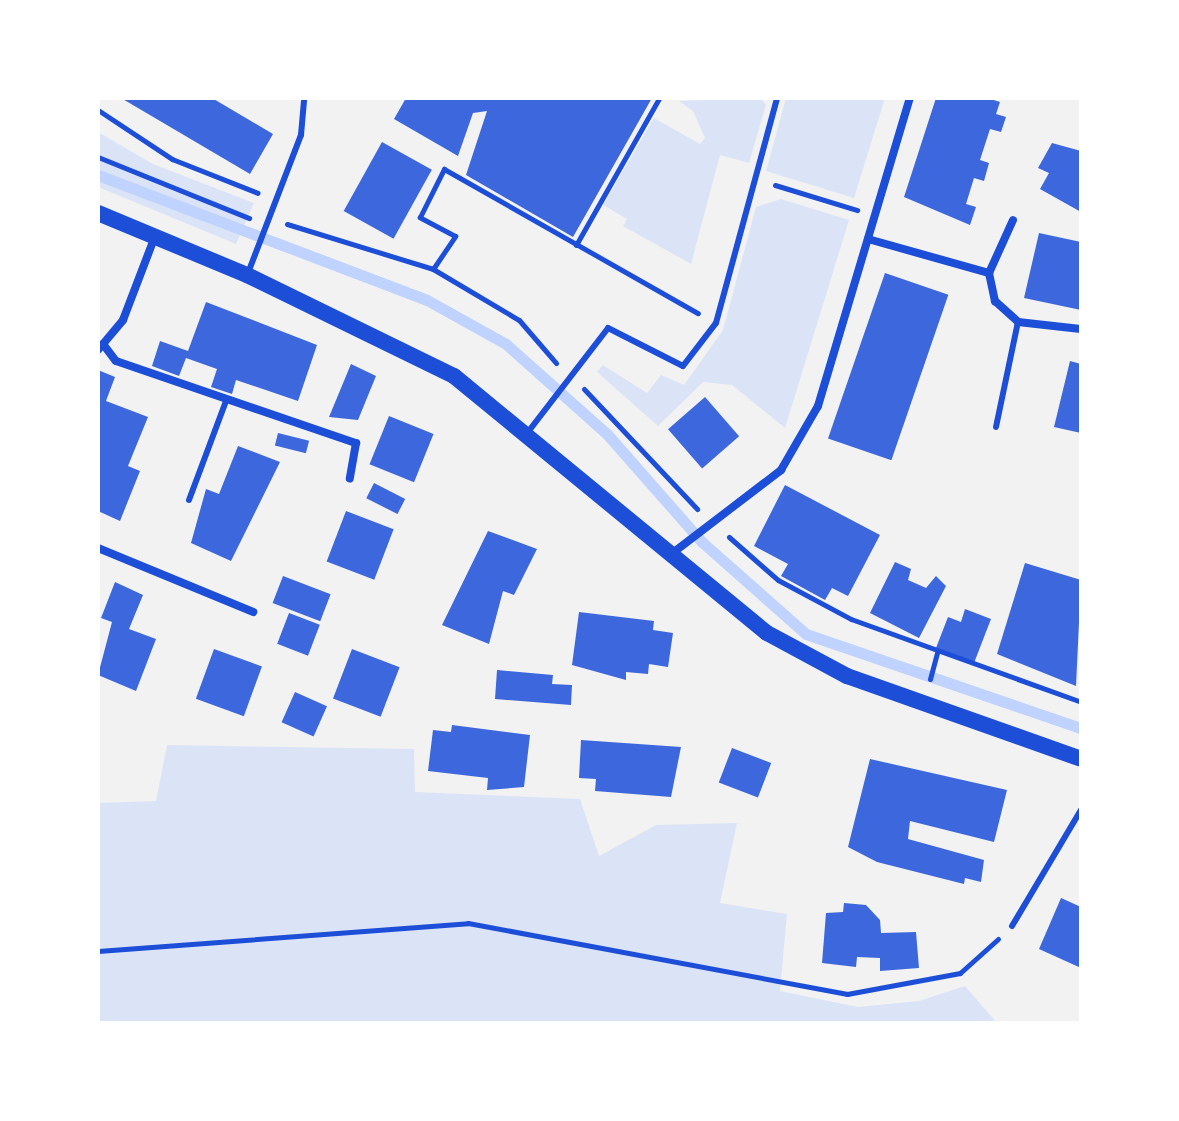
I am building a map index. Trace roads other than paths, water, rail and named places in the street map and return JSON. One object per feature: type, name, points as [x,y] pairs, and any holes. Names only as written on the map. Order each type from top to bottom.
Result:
[{"type":"main road","points":[[98,213],[247,275],[454,376],[676,552],[767,633],[847,676],[1081,759]]},
{"type":"street","points":[[676,552],[781,470],[818,406],[910,98]]},
{"type":"street","points":[[1013,220],[989,273],[995,301],[1018,322],[1081,329]]},
{"type":"street","points":[[155,236],[123,320],[100,347],[116,361],[356,443],[350,478]]},
{"type":"street","points":[[868,239],[989,273]]},
{"type":"street","points":[[98,548],[253,612]]},
{"type":"lane","points":[[247,275],[278,201],[304,98]]},
{"type":"lane","points":[[528,432],[573,380],[608,328],[669,363],[683,366],[716,323],[777,98]]},
{"type":"lane","points":[[996,427],[1018,322]]},
{"type":"lane","points":[[189,500],[226,401]]},
{"type":"lane","points":[[1012,926],[1081,810]]},
{"type":"waterway","points":[[98,175],[427,300],[506,344],[607,434],[702,542],[806,634],[1081,728]]}]
